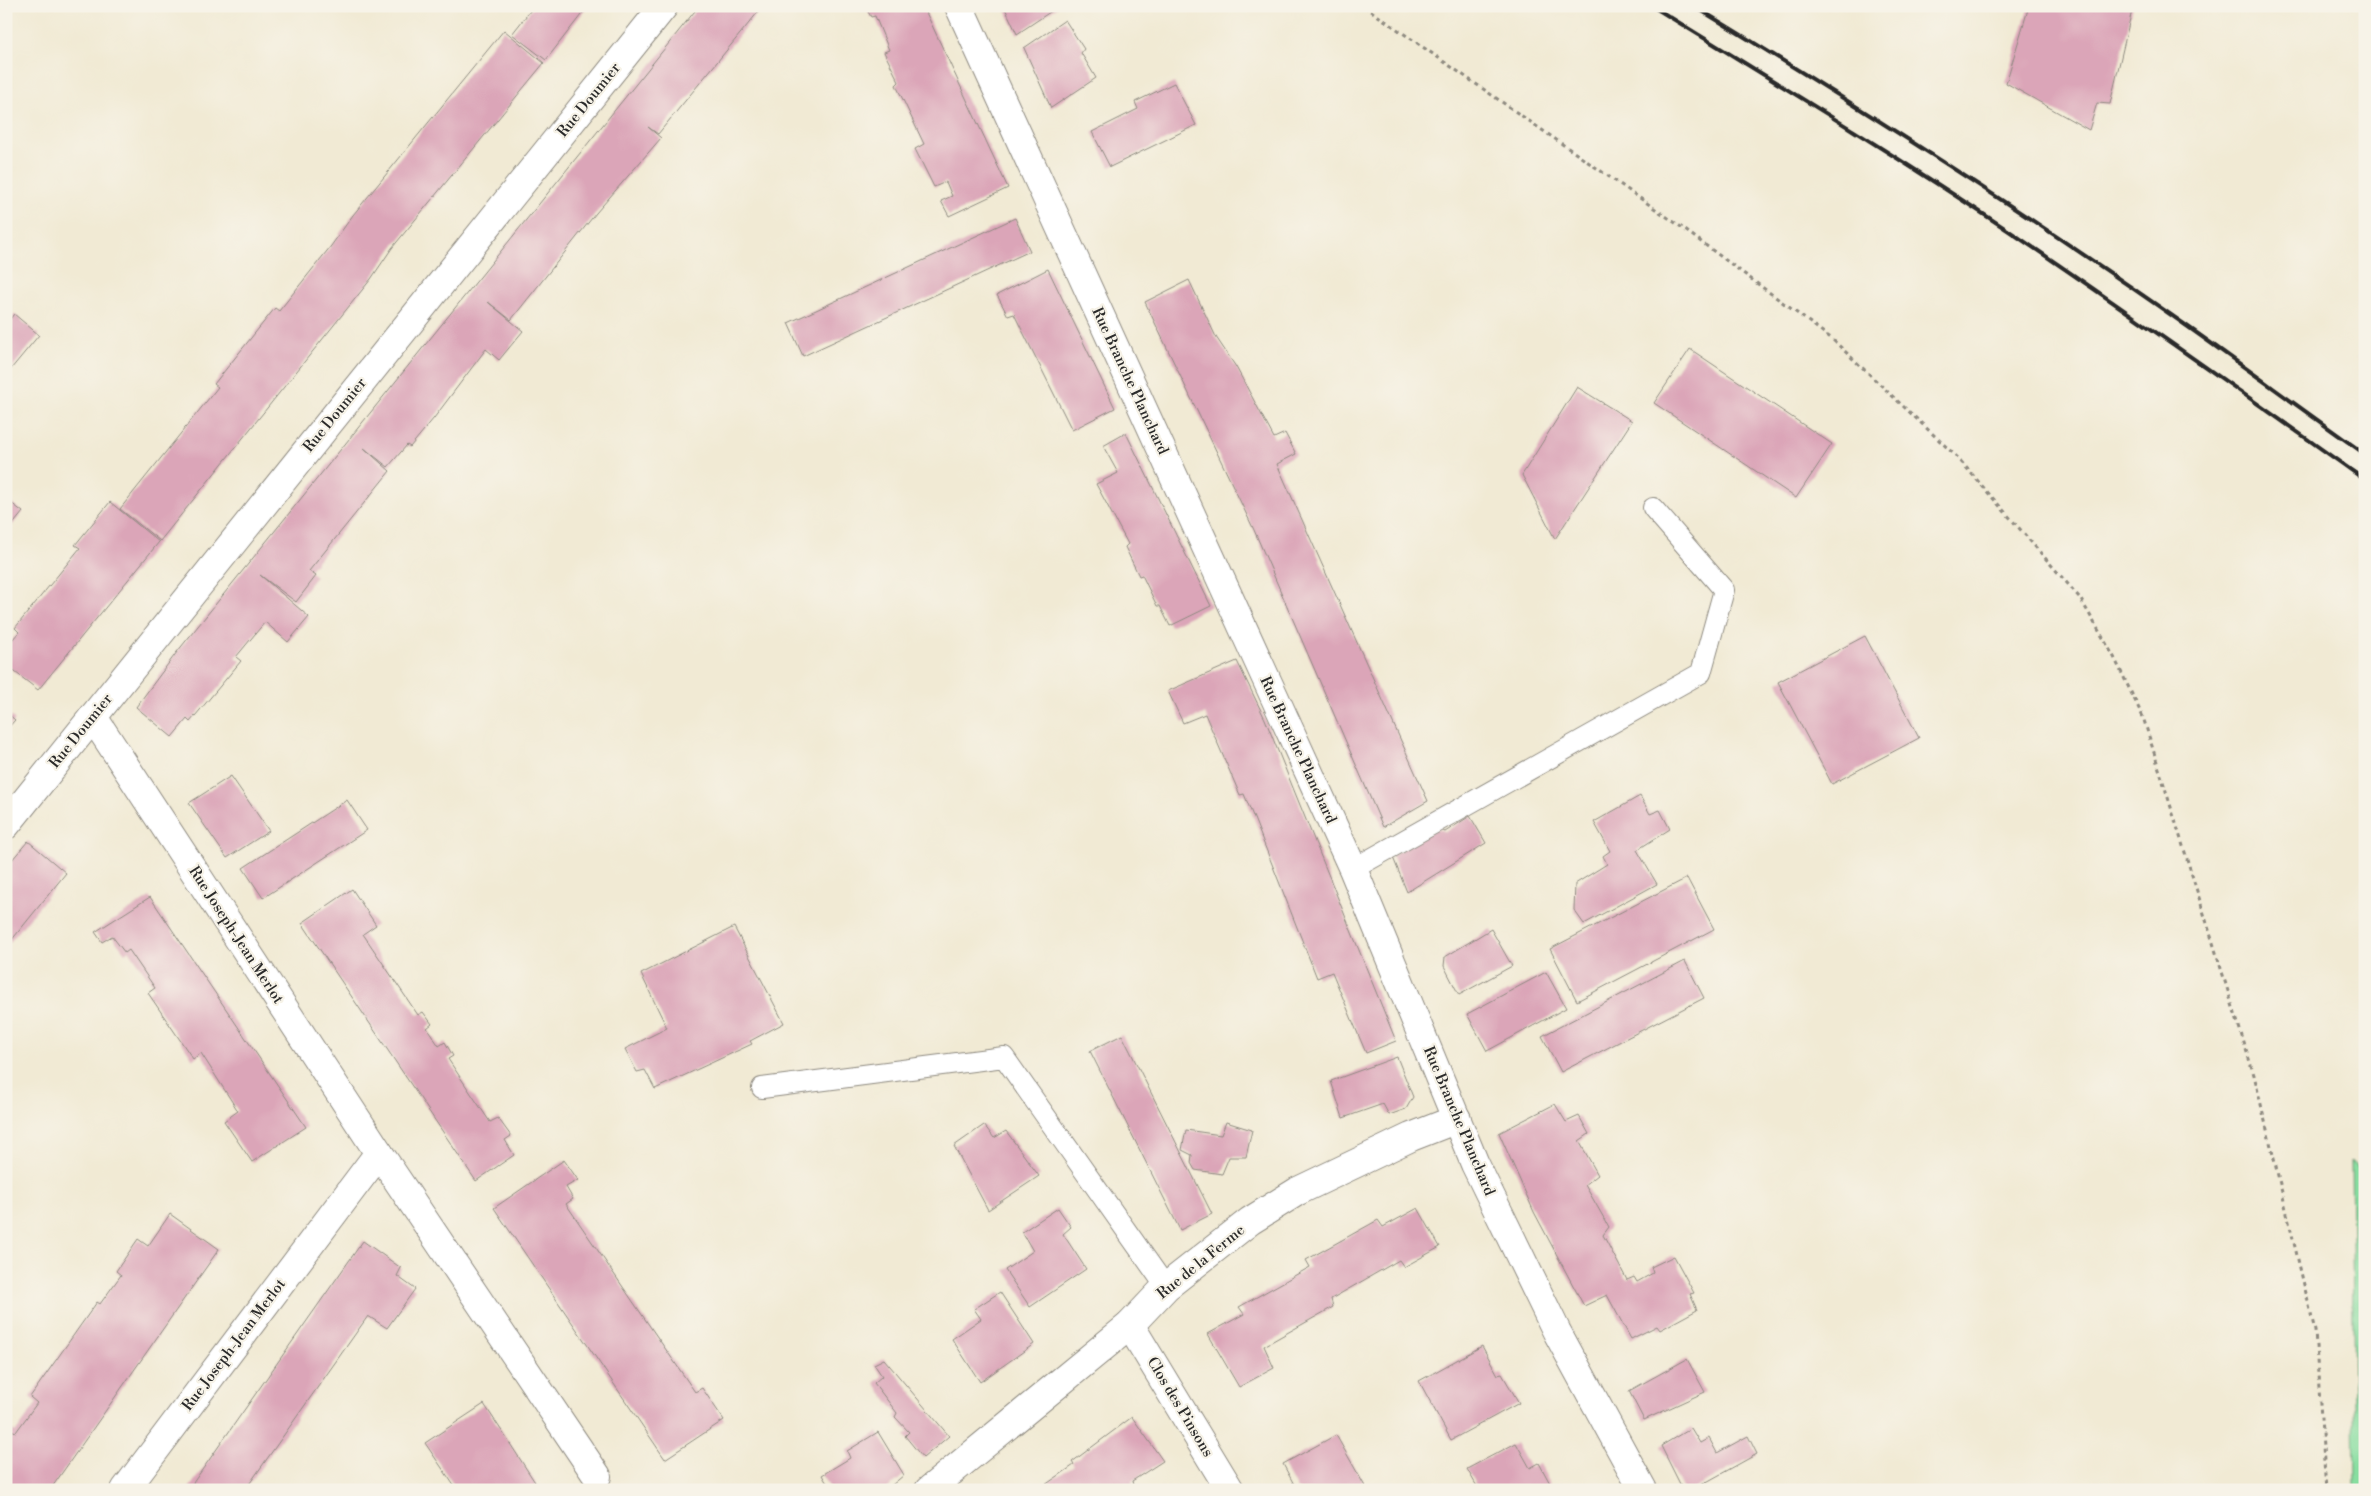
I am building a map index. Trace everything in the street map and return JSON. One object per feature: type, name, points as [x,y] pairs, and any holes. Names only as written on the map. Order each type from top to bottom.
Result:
[{"type":"street","name":"Rue Doumier","points":[[6,825],[664,6]]},
{"type":"street","name":"Rue Branche Planchard","points":[[959,6],[1353,869],[1475,1164],[1557,1332],[1643,1490]]},
{"type":"street","name":"Rue Joseph-Jean Merlot","points":[[93,717],[379,1153],[597,1476]]},
{"type":"street","name":"Rue de la Ferme","points":[[929,1490],[1130,1325],[1166,1287],[1250,1222],[1298,1192],[1411,1137],[1457,1119]]},
{"type":"street","name":"Rue Joseph-Jean Merlot","points":[[125,1490],[379,1153]]},
{"type":"street","name":"Clos des Pinsons","points":[[1130,1325],[1230,1490]]},
{"type":"lane","points":[[1353,869],[1701,673],[1724,590],[1653,508]]},
{"type":"lane","points":[[762,1088],[1004,1057],[1166,1287]]},
{"type":"path","points":[[1364,6],[1677,224],[1832,339],[1957,457],[2080,598],[2114,657],[2143,717],[2254,1075],[2315,1331],[2326,1490]]},
{"type":"green space","points":[[2351,1161],[2365,1176],[2365,1490],[2355,1490]]},
{"type":"building","points":[[534,6],[588,6],[546,60],[512,34]]},
{"type":"building","points":[[699,6],[763,6],[658,134],[648,127],[661,138],[596,213],[511,320],[488,302],[523,331],[499,360],[486,349],[410,447],[407,445],[388,467],[364,448],[390,471],[309,571],[316,576],[296,602],[260,575],[309,617],[288,642],[265,622],[236,657],[241,661],[190,722],[187,719],[172,737],[136,707],[177,652]]},
{"type":"building","points":[[865,6],[923,6],[1008,188],[949,216],[941,201],[952,196],[946,182],[934,187],[915,149],[924,144],[896,85],[899,82],[884,52],[889,50],[875,16],[871,17]]},
{"type":"building","points":[[1004,6],[1059,6],[1017,34]]},
{"type":"building","points":[[2029,6],[2133,6],[2110,104],[2097,103],[2089,130],[2006,83]]},
{"type":"building","points":[[1065,20],[1084,49],[1081,53],[1096,78],[1051,108],[1024,48]]},
{"type":"building","points":[[504,30],[544,63],[392,248],[371,279],[160,541],[120,509],[218,387],[214,384],[275,308],[279,311],[331,246],[353,215]]},
{"type":"building","points":[[1174,83],[1196,125],[1110,167],[1092,132],[1138,109],[1135,102]]},
{"type":"building","points":[[1015,218],[1030,251],[803,356],[788,323]]},
{"type":"building","points":[[1048,269],[1115,408],[1072,430],[1014,314],[1008,316],[997,295]]},
{"type":"building","points":[[1189,280],[1216,337],[1236,367],[1274,438],[1285,433],[1296,454],[1277,464],[1428,801],[1383,827],[1254,530],[1145,302]]},
{"type":"building","points":[[14,314],[39,335],[6,375],[6,324]]},
{"type":"building","points":[[1690,349],[1832,444],[1796,498],[1654,403]]},
{"type":"building","points":[[1577,387],[1632,421],[1555,539],[1522,475]]},
{"type":"building","points":[[1126,433],[1211,606],[1170,626],[1160,606],[1157,606],[1142,575],[1139,576],[1125,547],[1128,544],[1096,484],[1118,473],[1103,446]]},
{"type":"building","points":[[6,499],[23,512],[6,533]]},
{"type":"building","points":[[110,502],[159,542],[38,690],[6,665],[6,647],[19,632],[15,628],[80,548],[75,545]]},
{"type":"building","points":[[1865,636],[1919,738],[1832,784],[1778,682]]},
{"type":"building","points":[[1237,661],[1265,719],[1396,1041],[1366,1053],[1332,972],[1317,978],[1244,794],[1240,795],[1205,714],[1183,723],[1168,691]]},
{"type":"building","points":[[6,712],[15,720],[6,730]]},
{"type":"building","points":[[231,776],[269,831],[227,858],[189,803]]},
{"type":"building","points":[[1640,796],[1650,814],[1660,810],[1670,829],[1637,850],[1657,884],[1584,924],[1574,910],[1575,884],[1607,864],[1603,856],[1610,851],[1594,822]]},
{"type":"building","points":[[347,800],[367,830],[263,898],[243,868]]},
{"type":"building","points":[[1470,816],[1486,843],[1407,892],[1392,855],[1437,828],[1445,832]]},
{"type":"building","points":[[28,841],[66,873],[6,947],[6,867]]},
{"type":"building","points":[[1687,878],[1714,929],[1577,1001],[1550,949]]},
{"type":"building","points":[[352,889],[376,925],[363,934],[418,1015],[423,1012],[432,1024],[427,1028],[439,1046],[445,1042],[453,1056],[448,1059],[490,1122],[498,1118],[511,1136],[505,1140],[514,1155],[476,1181],[302,923]]},
{"type":"building","points":[[150,897],[306,1127],[252,1162],[224,1121],[238,1111],[201,1053],[193,1059],[148,993],[155,988],[129,950],[125,953],[112,936],[102,942],[95,932]]},
{"type":"building","points":[[734,927],[784,1023],[750,1041],[752,1044],[655,1089],[645,1070],[637,1072],[625,1049],[667,1028],[641,974]]},
{"type":"building","points":[[1491,929],[1512,966],[1459,995],[1444,966],[1445,957]]},
{"type":"building","points":[[1685,961],[1704,998],[1561,1072],[1542,1036]]},
{"type":"building","points":[[1546,972],[1566,1008],[1487,1051],[1467,1014]]},
{"type":"building","points":[[1122,1035],[1212,1214],[1180,1230],[1090,1051]]},
{"type":"building","points":[[1397,1057],[1413,1097],[1406,1109],[1389,1115],[1383,1104],[1343,1118],[1331,1081]]},
{"type":"building","points":[[1555,1104],[1566,1122],[1579,1116],[1589,1134],[1579,1141],[1598,1175],[1585,1185],[1609,1227],[1603,1235],[1627,1280],[1634,1277],[1637,1282],[1653,1273],[1651,1267],[1674,1256],[1694,1293],[1690,1294],[1697,1310],[1660,1330],[1657,1326],[1631,1339],[1607,1295],[1584,1306],[1534,1212],[1499,1133]]},
{"type":"building","points":[[1226,1122],[1252,1130],[1246,1157],[1229,1157],[1222,1174],[1195,1170],[1191,1163],[1192,1155],[1182,1150],[1186,1130],[1221,1135]]},
{"type":"building","points":[[984,1125],[994,1138],[1006,1131],[1039,1176],[988,1210],[954,1146]]},
{"type":"building","points":[[564,1160],[578,1180],[566,1187],[573,1199],[566,1204],[695,1392],[702,1388],[724,1420],[665,1459],[494,1208]]},
{"type":"building","points":[[1058,1208],[1071,1227],[1063,1234],[1086,1269],[1030,1307],[1005,1270],[1033,1251],[1022,1232]]},
{"type":"building","points":[[1418,1208],[1440,1247],[1404,1267],[1399,1260],[1331,1299],[1333,1307],[1264,1346],[1274,1368],[1239,1387],[1208,1334],[1244,1314],[1239,1307],[1310,1267],[1306,1260],[1378,1220],[1383,1227]]},
{"type":"building","points":[[170,1214],[219,1249],[50,1490],[6,1490],[6,1428],[16,1432],[37,1403],[30,1397],[97,1302],[100,1304],[121,1275],[116,1271],[138,1239],[148,1246]]},
{"type":"building","points":[[363,1241],[401,1268],[397,1276],[415,1289],[387,1328],[368,1316],[245,1490],[188,1490]]},
{"type":"building","points":[[1000,1292],[1034,1344],[980,1382],[952,1339],[981,1319],[974,1309]]},
{"type":"building","points":[[1482,1346],[1498,1375],[1502,1374],[1519,1403],[1451,1440],[1419,1381]]},
{"type":"building","points":[[884,1359],[949,1436],[923,1458],[905,1436],[909,1432],[895,1417],[897,1413],[874,1383],[882,1376],[874,1364]]},
{"type":"building","points":[[1687,1359],[1705,1392],[1644,1420],[1629,1391]]},
{"type":"building","points":[[484,1404],[540,1490],[457,1490],[425,1443]]},
{"type":"building","points":[[1132,1417],[1163,1461],[1132,1481],[1133,1485],[1126,1490],[1044,1490],[1046,1488],[1045,1485],[1074,1465],[1072,1462]]},
{"type":"building","points":[[1691,1428],[1700,1443],[1709,1438],[1717,1453],[1748,1436],[1757,1454],[1692,1490],[1683,1490],[1661,1446]]},
{"type":"building","points":[[878,1432],[904,1475],[886,1490],[831,1490],[822,1475],[850,1458],[847,1451]]},
{"type":"building","points":[[1336,1435],[1367,1490],[1297,1490],[1283,1464]]},
{"type":"building","points":[[1516,1443],[1530,1468],[1539,1463],[1553,1489],[1479,1490],[1467,1469]]},
{"type":"railway","points":[[1652,6],[1876,145],[2009,231],[2365,480]]},
{"type":"railway","points":[[1694,6],[1880,121],[2064,241],[2184,324],[2365,454]]}]
